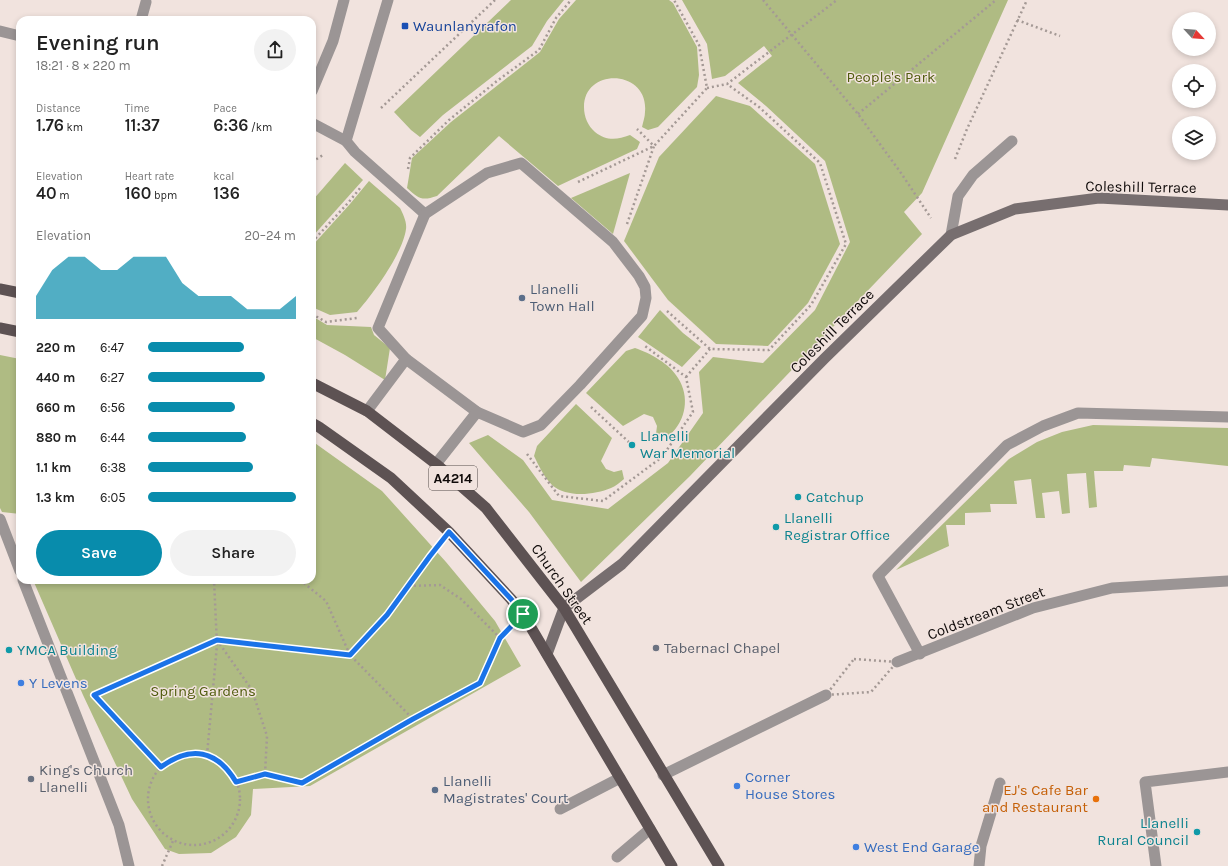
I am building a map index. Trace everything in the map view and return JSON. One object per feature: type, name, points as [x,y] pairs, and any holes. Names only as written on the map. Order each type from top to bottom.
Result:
[{"type":"main road","name":"Coleshill Terrace","points":[[564,608],[622,564],[825,358],[948,238],[1015,209],[1099,198],[1228,204]]},
{"type":"main road","points":[[0,289],[16,292]]},
{"type":"main road","points":[[0,328],[16,331]]},
{"type":"main road","name":"Church Street","points":[[316,385],[367,411],[436,464],[486,508],[564,608],[719,866]]},
{"type":"main road","name":"A4214","points":[[316,425],[391,478],[449,532],[511,599],[523,614],[672,866]]},
{"type":"main road","points":[[547,654],[564,608]]},
{"type":"street","points":[[316,82],[333,41],[344,0]]},
{"type":"street","points":[[346,141],[388,0]]},
{"type":"street","points":[[142,16],[146,2]]},
{"type":"street","points":[[0,31],[16,35]]},
{"type":"street","points":[[316,125],[346,141],[355,152],[425,214]]},
{"type":"street","points":[[948,238],[958,196],[973,175],[1012,141]]},
{"type":"street","points":[[521,163],[556,193],[613,242],[639,276],[645,288],[646,298],[642,316],[580,385],[541,425],[523,432],[477,412],[406,359],[378,328],[425,214],[487,173],[521,163]]},
{"type":"street","points":[[367,411],[406,359]]},
{"type":"street","points":[[436,464],[477,412]]},
{"type":"street","points":[[920,654],[878,576],[1007,445],[1042,426],[1078,413],[1228,417]]},
{"type":"street","points":[[0,519],[16,561]]},
{"type":"street","name":"Coldstream Street","points":[[898,662],[1033,608],[1112,588],[1228,581]]},
{"type":"street","points":[[26,584],[119,825],[129,866]]},
{"type":"street","points":[[663,775],[826,695]]},
{"type":"street","points":[[1156,866],[1145,782],[1228,772]]},
{"type":"street","points":[[560,809],[620,778]]},
{"type":"street","points":[[979,866],[981,846],[1000,783]]},
{"type":"street","points":[[617,857],[650,828]]},
{"type":"path","points":[[380,109],[495,0]]},
{"type":"path","points":[[402,193],[410,158],[449,120],[497,81],[539,50],[556,18],[571,0]]},
{"type":"path","points":[[674,0],[699,45],[707,88]]},
{"type":"path","points":[[763,0],[858,114],[948,238]]},
{"type":"path","points":[[556,193],[654,146],[707,88],[727,84],[837,0]]},
{"type":"path","points":[[858,114],[996,0]]},
{"type":"path","points":[[953,165],[967,129],[1016,20],[1027,0]]},
{"type":"path","points":[[1016,20],[1060,36]]},
{"type":"path","points":[[664,307],[710,349],[769,350],[811,305],[846,244],[820,163],[759,107],[727,84]]},
{"type":"path","points":[[637,129],[654,146]]},
{"type":"path","points":[[316,160],[346,141]]},
{"type":"path","points":[[625,227],[654,146]]},
{"type":"path","points":[[316,238],[348,203],[362,185]]},
{"type":"path","points":[[316,316],[326,322],[384,314]]},
{"type":"path","points":[[528,455],[559,496],[603,501],[662,457],[693,412],[686,377],[640,343]]},
{"type":"path","points":[[686,377],[710,349]]},
{"type":"path","points":[[586,403],[632,445]]},
{"type":"path","points":[[350,655],[387,615],[449,532]]},
{"type":"path","points":[[207,755],[217,640],[214,584]]},
{"type":"path","points":[[305,584],[326,601],[350,655],[413,719]]},
{"type":"path","points":[[408,586],[440,585],[461,599],[500,638]]},
{"type":"path","points":[[236,782],[265,774],[302,783],[413,719],[480,683],[500,638],[523,614]]},
{"type":"path","points":[[72,705],[217,640],[350,655]]},
{"type":"path","points":[[217,640],[252,690],[267,736],[265,774]]},
{"type":"path","points":[[826,695],[854,659],[898,662]]},
{"type":"path","points":[[826,695],[871,692],[898,662]]},
{"type":"path","points":[[94,695],[161,767]]},
{"type":"path","points":[[195,753],[207,755],[219,761],[229,770],[236,782],[239,797],[238,813],[230,827],[219,838],[205,844],[188,845],[173,841],[161,832],[153,821],[148,807],[148,792],[152,778],[161,767],[171,759],[182,755],[195,753]]},
{"type":"path","points":[[162,866],[173,841]]},
{"type":"green space","points":[[511,0],[564,0],[547,21],[532,46],[443,115],[420,137],[394,112]]},
{"type":"green space","points":[[576,0],[669,0],[673,3],[697,47],[699,75],[697,87],[658,127],[648,130],[642,127],[645,114],[644,98],[637,87],[627,81],[616,78],[604,80],[594,85],[587,94],[584,107],[586,118],[590,127],[603,137],[616,139],[630,135],[640,142],[637,149],[558,186],[499,136],[437,196],[424,199],[411,192],[407,188],[412,158],[451,122],[540,52],[559,19]]},
{"type":"green space","name":"People's Park","points":[[682,0],[1008,0],[922,193],[904,212],[922,234],[690,476],[581,582],[529,512],[469,443],[488,435],[523,460],[552,500],[608,509],[668,463],[703,413],[699,372],[713,357],[763,363],[815,310],[850,242],[825,161],[766,106],[738,83],[772,56],[764,46],[725,76],[712,79],[707,44]]},
{"type":"green space","points":[[716,96],[750,106],[815,164],[840,244],[808,303],[768,346],[716,344],[668,300],[624,241],[659,157]]},
{"type":"green space","points":[[345,163],[363,180],[316,233],[316,196]]},
{"type":"green space","points":[[630,173],[613,234],[571,198]]},
{"type":"green space","points":[[369,181],[400,208],[406,224],[406,229],[404,239],[399,250],[386,273],[357,312],[330,315],[316,309],[316,242]]},
{"type":"green space","points":[[660,310],[683,333],[701,347],[682,367],[638,337]]},
{"type":"green space","points":[[316,318],[327,325],[371,327],[374,335],[390,348],[385,380],[316,339]]},
{"type":"green space","points":[[635,348],[653,356],[665,364],[670,368],[682,385],[685,400],[683,415],[680,422],[670,435],[656,434],[657,426],[653,417],[644,414],[623,426],[586,393],[626,351]]},
{"type":"green space","points":[[0,355],[16,358],[16,514],[2,512],[0,508]]},
{"type":"green space","points":[[576,404],[612,438],[601,461],[606,469],[614,472],[622,470],[624,479],[611,488],[589,494],[573,494],[565,492],[552,485],[534,456],[537,446]]},
{"type":"green space","points":[[1093,425],[1228,428],[1228,466],[1152,458],[1150,467],[1124,465],[1123,471],[1094,471],[1097,507],[1089,508],[1086,473],[1067,474],[1070,513],[1062,514],[1059,491],[1042,493],[1045,518],[1036,518],[1031,479],[1014,481],[1017,504],[990,504],[991,512],[965,513],[965,525],[946,525],[949,546],[896,570],[1009,459],[1037,442],[1062,432]]},
{"type":"green space","name":"Spring Gardens","points":[[316,444],[382,491],[446,562],[495,621],[521,666],[310,786],[253,789],[251,815],[236,837],[211,853],[179,854],[165,849],[132,799],[83,695],[35,584],[316,584]]},
{"type":"place","name":"Waunlanyrafon","points":[[405,26]]},
{"type":"place","name":"Llanelli Town Hall","points":[[522,298]]},
{"type":"place","name":"Llanelli War Memorial","points":[[632,445]]},
{"type":"place","name":"Catchup","points":[[798,497]]},
{"type":"place","name":"Llanelli Registrar Office","points":[[776,527]]},
{"type":"place","name":"Tabernacl Chapel","points":[[656,648]]},
{"type":"place","name":"YMCA Building","points":[[9,650]]},
{"type":"place","name":"Y Levens","points":[[21,683]]},
{"type":"place","name":"King's Church Llanelli","points":[[31,779]]},
{"type":"place","name":"Corner House Stores","points":[[737,786]]},
{"type":"place","name":"Llanelli Magistrates' Court","points":[[435,790]]},
{"type":"place","name":"EJ's Cafe Bar and Restaurant","points":[[1096,799]]},
{"type":"place","name":"Llanelli Rural Council","points":[[1197,832]]},
{"type":"place","name":"West End Garage","points":[[856,847]]},
{"type":"route","points":[[449,532],[523,614],[500,638],[480,683],[413,719],[302,783],[265,774],[236,782],[229,770],[219,761],[207,755],[195,753],[182,755],[171,759],[161,767],[94,695],[217,640],[350,655],[387,615],[449,532]]}]
